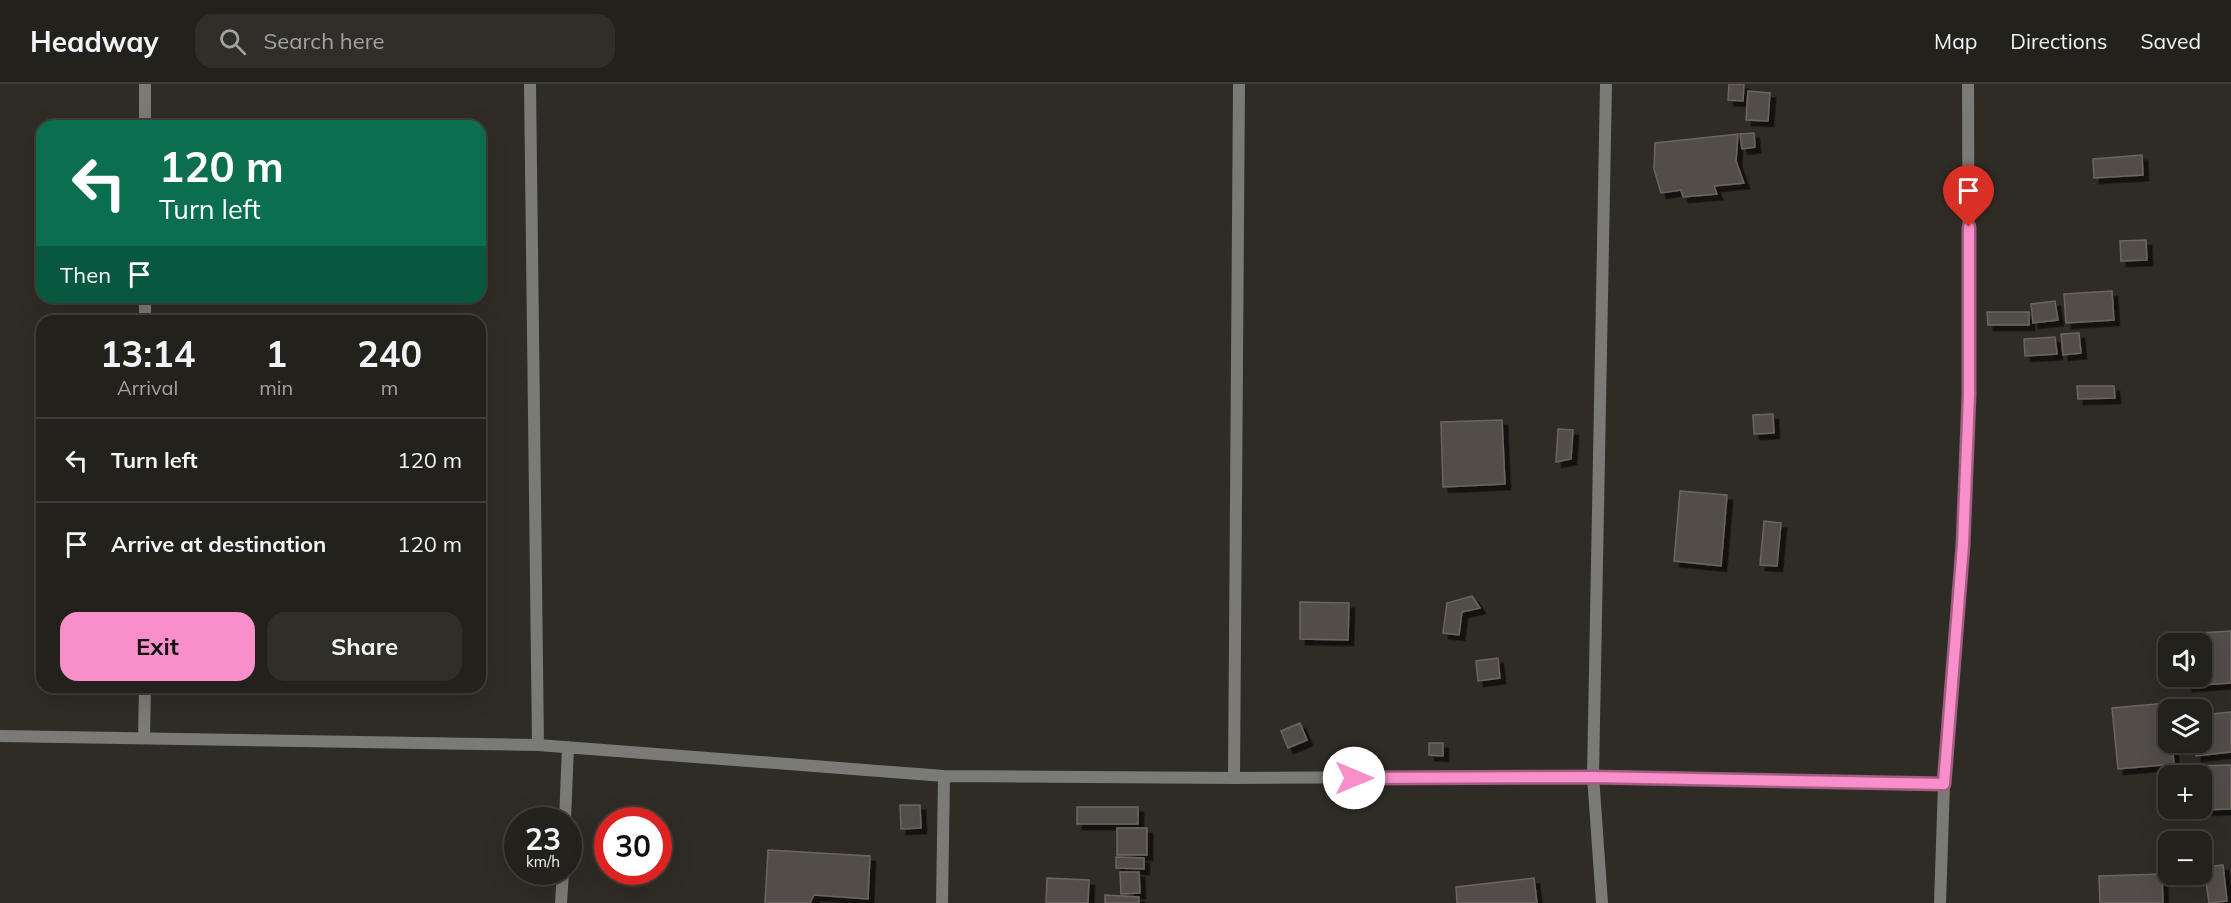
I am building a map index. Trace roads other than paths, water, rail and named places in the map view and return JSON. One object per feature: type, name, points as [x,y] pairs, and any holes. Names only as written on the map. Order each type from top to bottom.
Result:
[{"type":"street","points":[[145,84],[145,120]]},
{"type":"street","points":[[530,84],[538,745]]},
{"type":"street","points":[[1234,778],[1239,84]]},
{"type":"street","points":[[1602,903],[1593,777],[1606,84]]},
{"type":"street","points":[[1940,903],[1944,784],[1963,545],[1969,395],[1968,84]]},
{"type":"street","points":[[144,738],[145,693]]},
{"type":"street","points":[[0,736],[538,745],[944,776],[1593,777],[1944,784]]},
{"type":"street","points":[[566,807],[568,747]]},
{"type":"street","points":[[942,903],[944,776]]},
{"type":"street","points":[[561,903],[562,885]]}]
